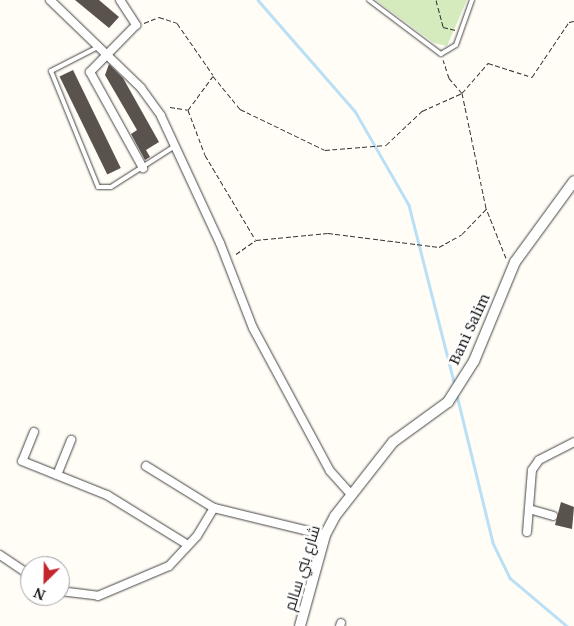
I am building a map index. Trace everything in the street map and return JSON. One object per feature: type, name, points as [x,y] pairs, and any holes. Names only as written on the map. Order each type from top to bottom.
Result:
[{"type":"street","points":[[50,0],[100,46],[141,88],[175,146],[252,328],[330,471],[351,494]]},
{"type":"street","points":[[120,0],[136,25],[90,72],[143,168]]},
{"type":"street","name":"Bani Salim","points":[[351,494],[393,442],[448,402],[474,361],[515,262],[574,181]]},
{"type":"street","points":[[34,432],[22,461],[107,495],[188,545]]},
{"type":"street","points":[[57,475],[71,440]]},
{"type":"street","points":[[527,532],[532,470],[539,460],[574,442]]},
{"type":"street","points":[[146,466],[178,490],[214,508],[325,535]]},
{"type":"street","name":"شارع بني سالم","points":[[300,626],[325,535],[351,494]]},
{"type":"street","points":[[70,592],[98,596],[169,566],[188,545],[214,508]]},
{"type":"street","points":[[529,509],[553,516]]},
{"type":"street","points":[[0,555],[20,568]]},
{"type":"lane","points":[[369,0],[441,54],[451,51],[461,31],[472,0]]},
{"type":"lane","points":[[100,46],[52,71],[98,187],[111,187],[175,146]]},
{"type":"path","points":[[436,0],[443,27],[461,31]]},
{"type":"path","points":[[136,25],[159,17],[177,23],[240,109],[325,150],[386,145],[422,111],[462,93],[488,63],[532,77],[569,22],[574,22]]},
{"type":"path","points":[[441,54],[449,78],[462,93],[486,208],[504,258],[515,262]]},
{"type":"path","points":[[188,110],[214,76]]},
{"type":"path","points":[[170,106],[188,110]]},
{"type":"path","points":[[188,110],[205,155],[256,240]]},
{"type":"path","points":[[236,254],[256,240],[328,233],[439,247],[462,234],[486,208]]},
{"type":"green space","points":[[376,0],[467,0],[447,46],[434,43]]},
{"type":"building","points":[[75,0],[99,0],[119,17],[109,28]]},
{"type":"building","points":[[109,64],[123,78],[159,142],[146,150],[150,157],[145,160],[131,134],[137,130],[105,75]]},
{"type":"building","points":[[73,70],[121,168],[107,175],[60,77]]},
{"type":"building","points":[[561,502],[574,507],[572,529],[555,525]]},
{"type":"waterway","points":[[258,0],[355,111],[409,205],[455,385]]},
{"type":"waterway","points":[[457,395],[493,543],[510,578],[567,626]]}]
